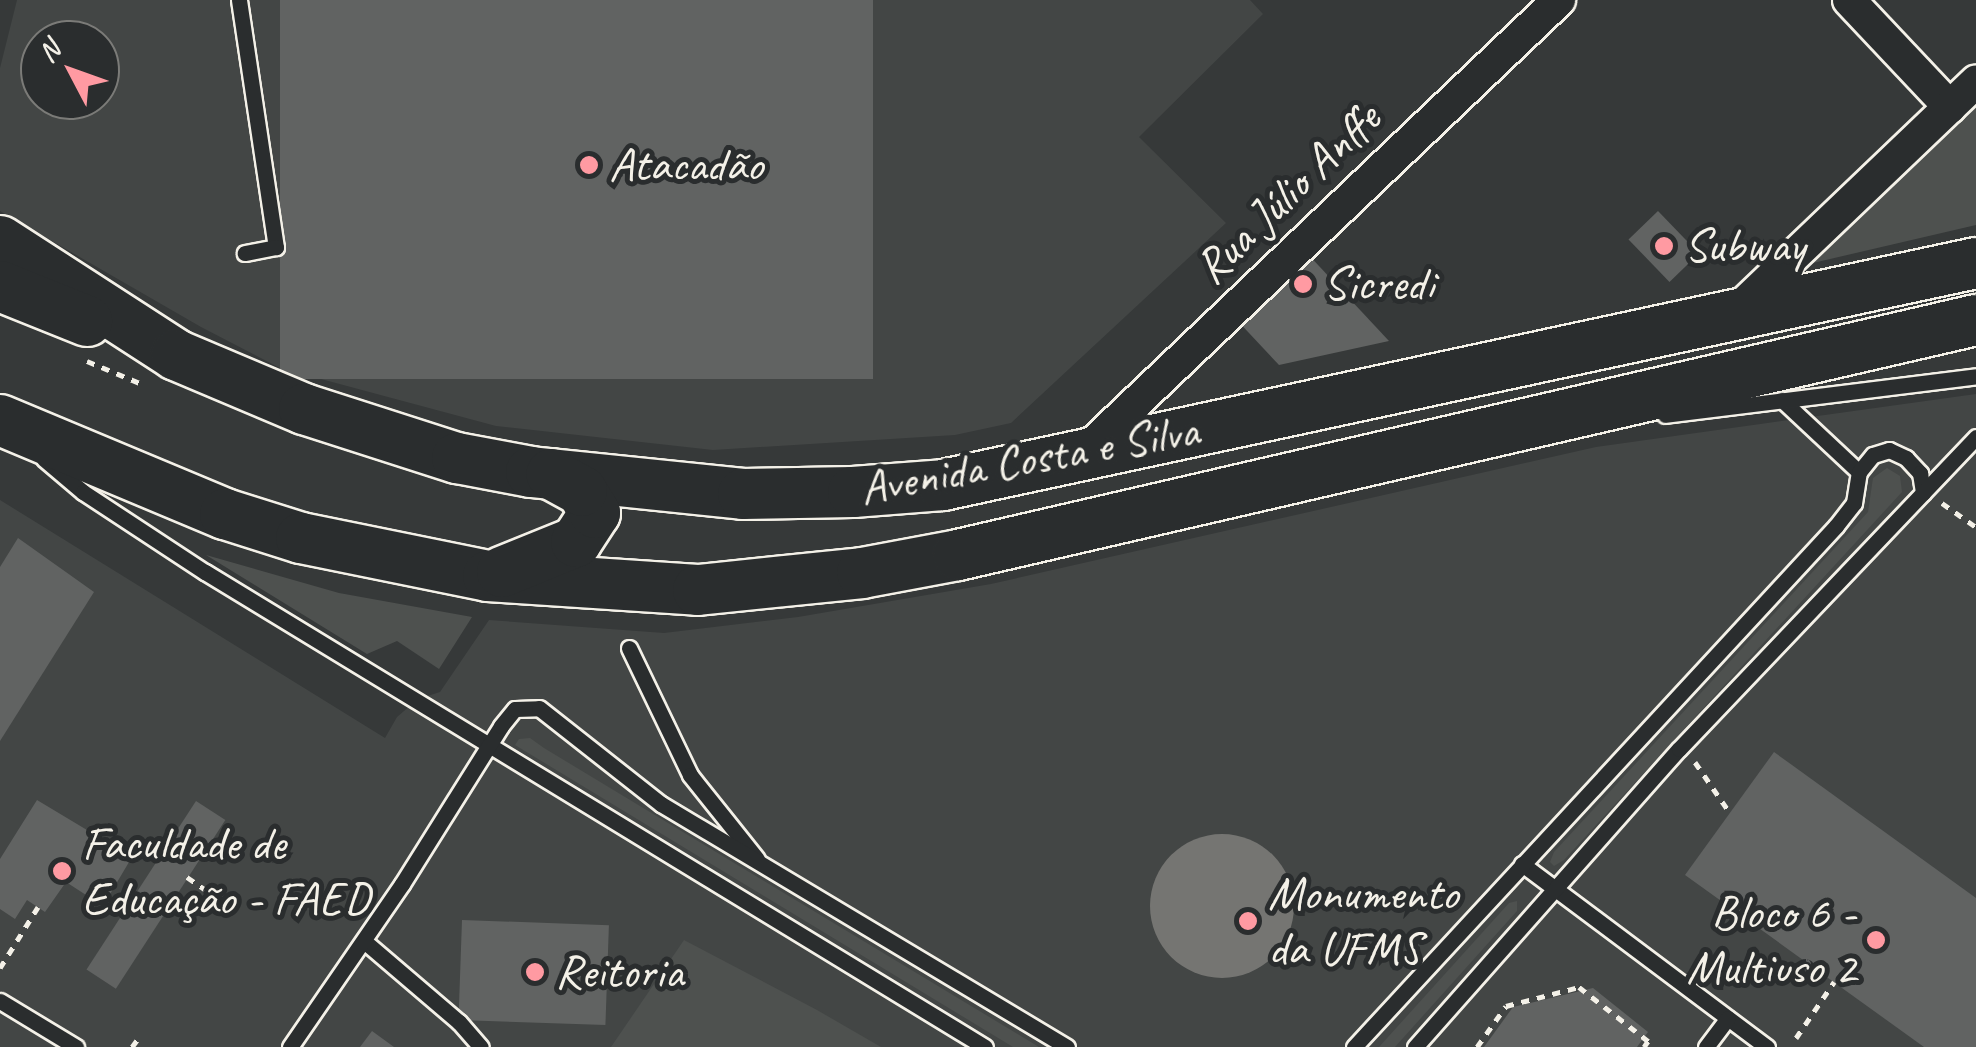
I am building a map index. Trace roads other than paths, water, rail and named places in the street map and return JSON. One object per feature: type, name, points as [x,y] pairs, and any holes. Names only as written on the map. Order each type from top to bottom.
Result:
[{"type":"main road","name":"Avenida Costa e Silva","points":[[0,241],[176,355],[304,410],[458,458],[551,474],[744,494],[943,485],[1966,265]]},
{"type":"main road","points":[[1966,265],[1976,321]]},
{"type":"main road","points":[[0,286],[176,355]]},
{"type":"main road","name":"Avenida Costa e Silva","points":[[0,420],[240,519],[384,557],[488,576],[698,590],[862,573],[1976,321]]},
{"type":"main road","points":[[488,576],[528,565],[576,542],[595,513],[582,491],[551,474]]},
{"type":"street","name":"Rua Júlio Anffe","points":[[1080,456],[1559,0]]},
{"type":"street","points":[[1849,0],[1950,107]]},
{"type":"street","points":[[1732,316],[1976,82]]},
{"type":"lane","points":[[239,0],[276,247],[245,253]]},
{"type":"lane","points":[[1581,413],[1670,415],[1976,376]]},
{"type":"lane","points":[[1782,400],[1859,472]]},
{"type":"lane","points":[[0,420],[83,492],[205,572],[399,686],[488,748],[985,1047]]},
{"type":"lane","points":[[1415,1047],[1680,749],[1931,496],[1976,438]]},
{"type":"lane","points":[[1354,1047],[1836,526],[1854,503],[1859,472],[1873,455],[1889,450],[1906,458],[1920,473],[1931,496]]},
{"type":"lane","points":[[628,648],[690,776],[770,873]]},
{"type":"lane","points":[[290,1047],[515,710],[538,708],[661,804],[770,873],[1067,1047]]},
{"type":"lane","points":[[1522,864],[1767,1047]]},
{"type":"lane","points":[[364,941],[459,1022],[481,1047]]},
{"type":"lane","points":[[0,1001],[76,1047]]},
{"type":"lane","points":[[1706,1047],[1728,1018]]},
{"type":"place","name":"Atacadão","points":[[589,165]]},
{"type":"place","name":"Subway","points":[[1664,246]]},
{"type":"place","name":"Sicredi","points":[[1303,284]]},
{"type":"place","name":"Faculdade de Educação - FAED","points":[[62,871]]},
{"type":"place","name":"Monumento da UFMS","points":[[1248,921]]},
{"type":"place","name":"Bloco 6 - Multiuso 2","points":[[1876,940]]},
{"type":"place","name":"Reitoria","points":[[535,972]]}]
